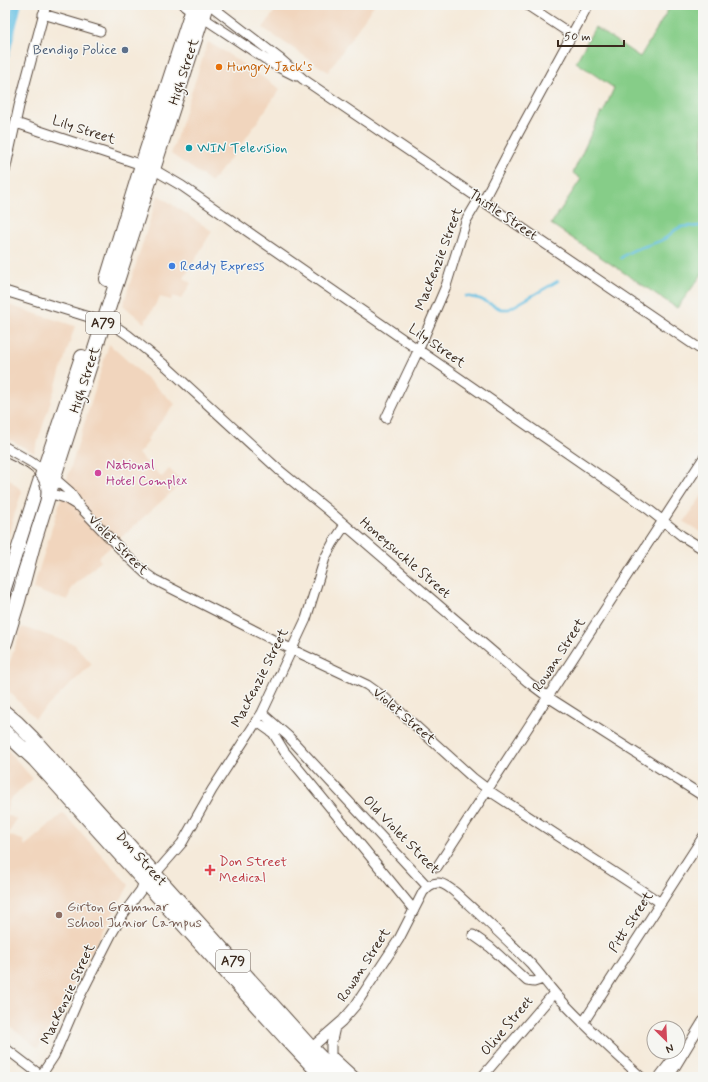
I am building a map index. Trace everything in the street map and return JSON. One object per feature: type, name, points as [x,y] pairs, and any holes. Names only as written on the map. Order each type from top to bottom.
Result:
[{"type":"highway","name":"High Street","points":[[5,643],[16,608],[23,556],[148,167],[195,9]]},
{"type":"highway","name":"High Street","points":[[5,590],[23,556]]},
{"type":"highway","name":"Don Street","points":[[5,713],[33,739],[149,880],[287,1039],[323,1077]]},
{"type":"highway","name":"Don Street","points":[[5,732],[129,854]]},
{"type":"highway","name":"Don Street","points":[[149,880],[340,1077]]},
{"type":"street","name":"Thistle Street","points":[[210,5],[279,58],[303,79],[703,350]]},
{"type":"street","points":[[528,5],[571,34]]},
{"type":"street","name":"MacKenzie Street","points":[[386,418],[418,351],[450,274],[458,243],[470,211],[481,200],[588,5]]},
{"type":"street","points":[[5,171],[44,9],[100,31]]},
{"type":"street","name":"Thistle Street","points":[[195,9],[276,66],[303,79]]},
{"type":"street","name":"Lily Street","points":[[16,123],[148,167],[182,186],[648,509],[688,540],[703,549]]},
{"type":"street","name":"Honeysuckle Street","points":[[5,291],[114,325],[128,335],[167,367],[279,470],[528,682],[548,697],[703,796]]},
{"type":"street","name":"Violet Street","points":[[5,447],[49,474],[70,492],[80,507],[128,557],[155,580],[356,680],[376,692],[488,789],[661,903]]},
{"type":"street","name":"Rowan Street","points":[[438,867],[703,459]]},
{"type":"street","name":"Violet Street","points":[[43,491],[65,498],[80,507]]},
{"type":"street","name":"MacKenzie Street","points":[[41,1076],[54,1056],[76,1005],[122,916],[149,880],[173,855],[182,843],[212,790],[262,713],[309,609],[325,558],[333,542],[345,525]]},
{"type":"street","name":"Old Violet Street","points":[[262,713],[288,736],[428,887],[437,883],[448,887],[512,945],[554,993],[583,1023],[641,1077]]},
{"type":"street","points":[[256,721],[273,733],[284,751],[414,910]]},
{"type":"street","name":"Pitt Street","points":[[583,1023],[703,837]]},
{"type":"street","name":"Rowan Street","points":[[311,1048],[356,1006],[395,945],[428,887]]},
{"type":"street","points":[[472,935],[490,947],[527,981],[534,982],[543,979]]},
{"type":"street","name":"Olive Street","points":[[486,1076],[554,993]]},
{"type":"street","points":[[659,1077],[701,1025]]},
{"type":"street","points":[[669,1077],[701,1025]]},
{"type":"street","points":[[335,1027],[331,1055],[355,1077]]},
{"type":"street","points":[[5,1048],[41,1076]]},
{"type":"shaded area","points":[[279,5],[374,5],[328,72],[263,28]]},
{"type":"shaded area","points":[[208,42],[280,89],[246,138],[212,182],[171,154]]},
{"type":"shaded area","points":[[158,195],[212,231],[184,278],[191,283],[184,295],[181,299],[173,296],[171,300],[160,297],[144,323],[123,305]]},
{"type":"shaded area","points":[[5,304],[75,326],[34,453],[5,437]]},
{"type":"shaded area","points":[[109,344],[175,404],[147,439],[149,441],[138,454],[162,477],[169,469],[183,482],[98,558],[101,561],[71,588],[68,600],[57,598],[33,589]]},
{"type":"shaded area","points":[[5,475],[22,491],[5,544]]},
{"type":"shaded area","points":[[703,494],[703,533],[684,522]]},
{"type":"shaded area","points":[[22,627],[74,644],[92,664],[35,718],[5,687],[5,675]]},
{"type":"shaded area","name":"Girton Grammar School Junior Campus","points":[[5,747],[33,779],[10,799],[6,814],[16,819],[8,835],[23,840],[25,846],[63,813],[129,885],[38,1048],[5,1023]]},
{"type":"green space","points":[[671,5],[703,5],[703,273],[677,308],[551,224],[581,179],[573,173],[601,112],[603,113],[614,88],[576,62],[595,27],[640,57]]},
{"type":"waterway","points":[[5,55],[17,5]]},
{"type":"waterway","points":[[621,258],[636,249],[664,239],[679,228],[684,226],[703,225]]},
{"type":"waterway","points":[[466,296],[480,299],[501,309],[509,309],[558,281]]},
{"type":"tram line","points":[[5,457],[32,472],[40,484],[41,491],[40,500],[5,610]]},
{"type":"place","name":"Bendigo Police","points":[[125,50]]},
{"type":"place","name":"Hungry Jack's","points":[[219,67]]},
{"type":"place","name":"WIN Television","points":[[189,148]]},
{"type":"place","name":"Reddy Express","points":[[172,266]]},
{"type":"place","name":"National Hotel Complex","points":[[98,473]]},
{"type":"place","name":"Don Street Medical","points":[[210,870]]},
{"type":"place","name":"Girton Grammar School Junior Campus","points":[[59,915]]}]
